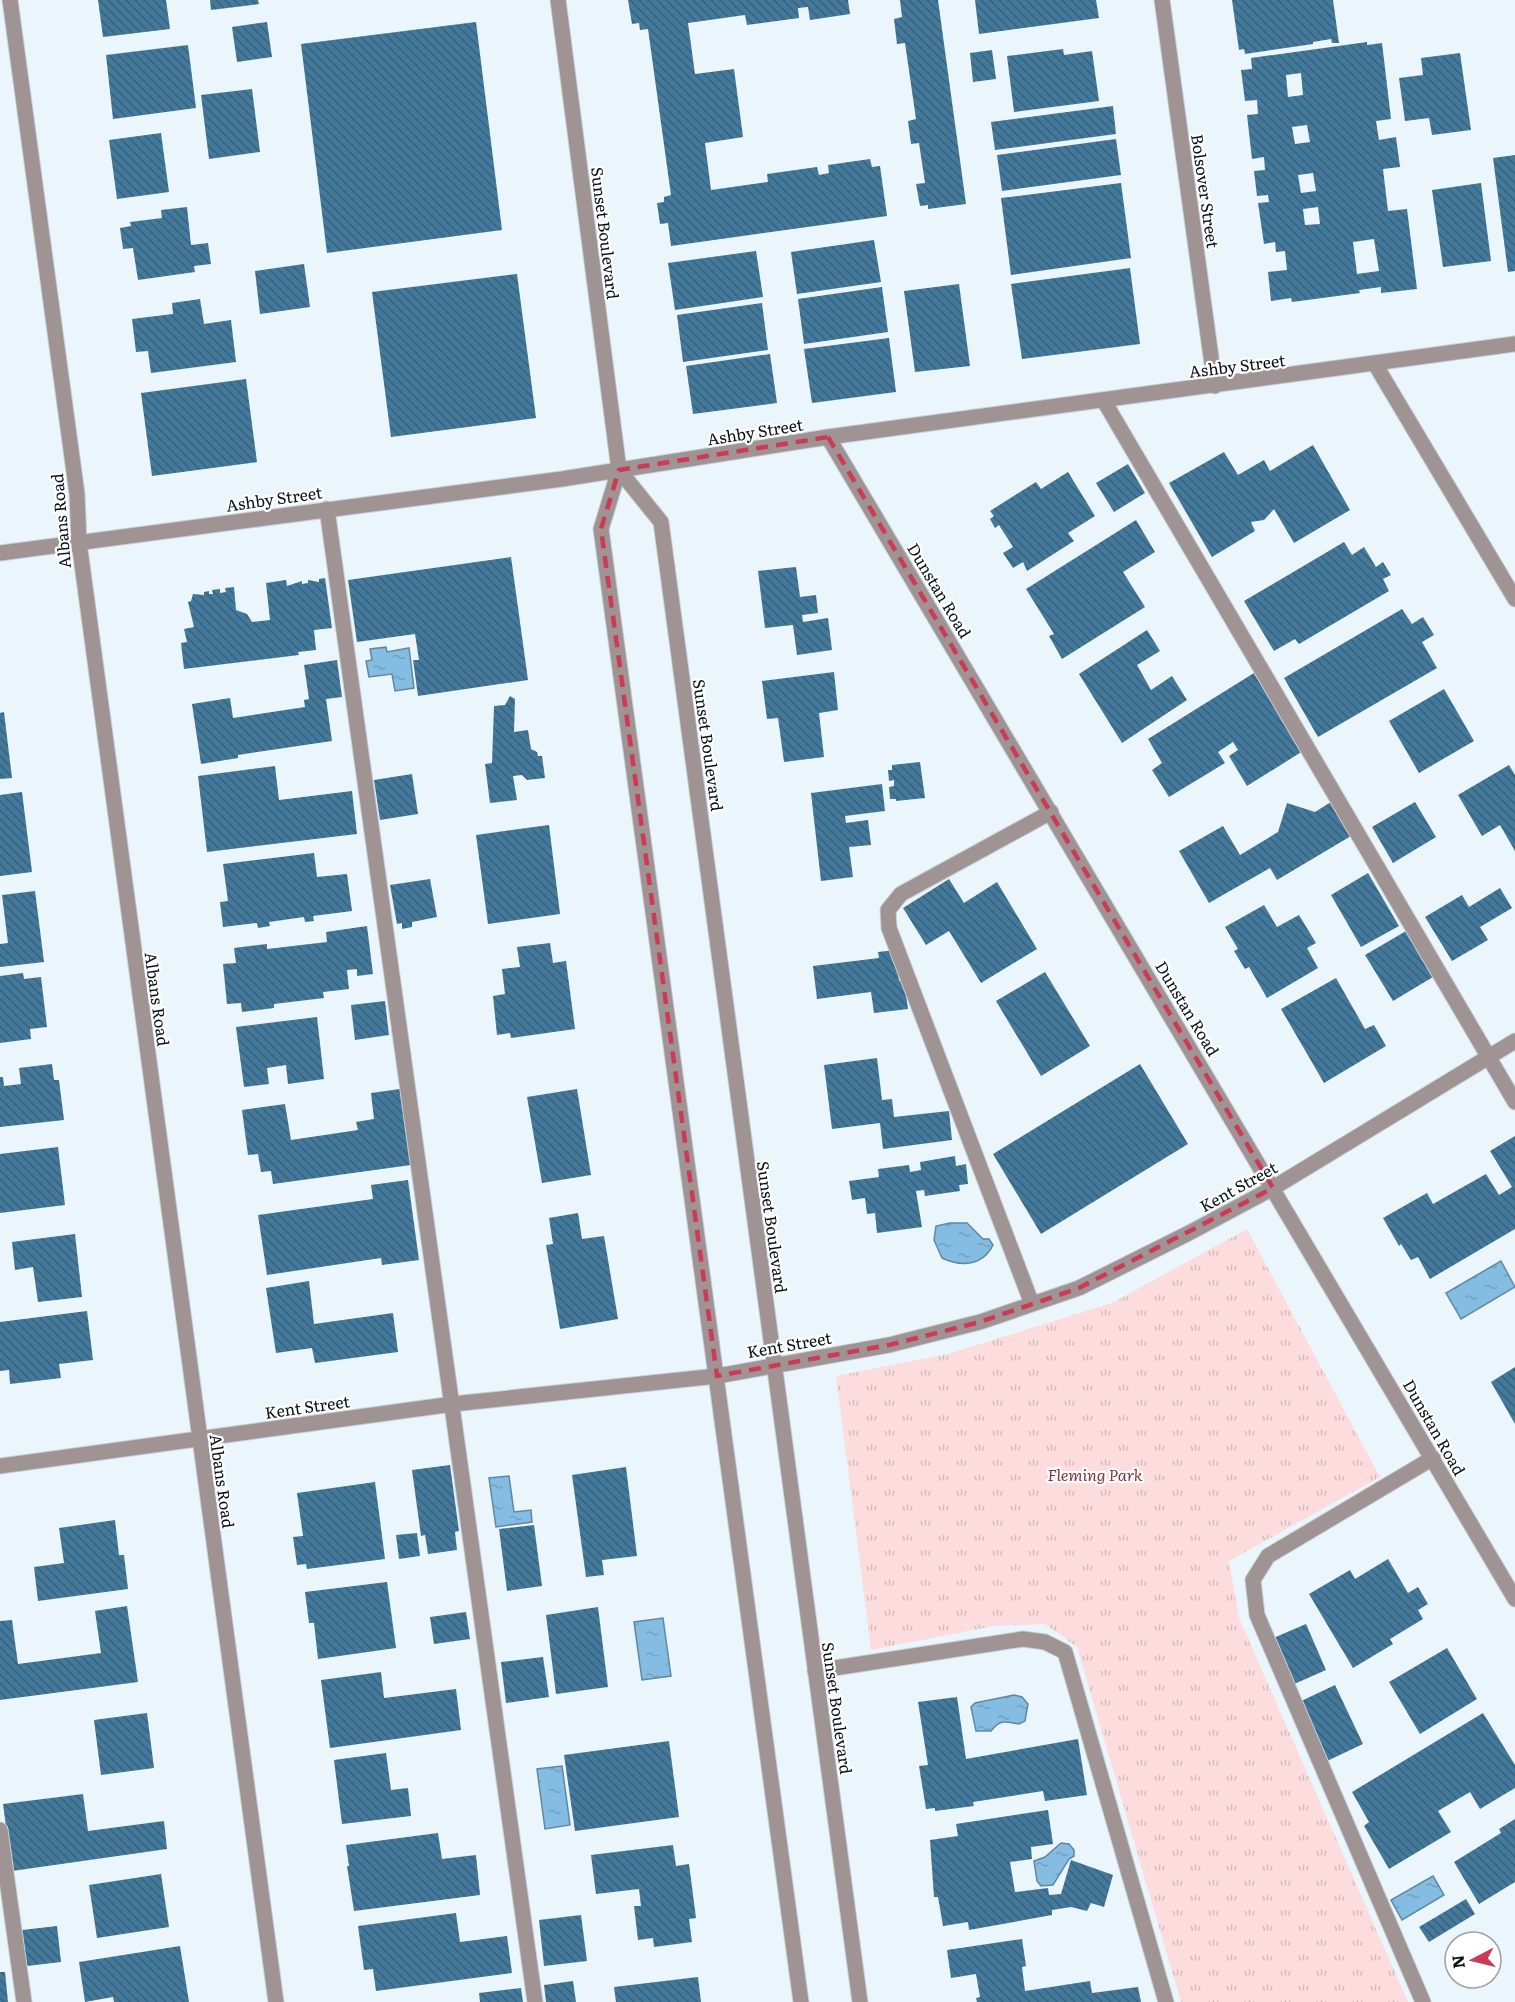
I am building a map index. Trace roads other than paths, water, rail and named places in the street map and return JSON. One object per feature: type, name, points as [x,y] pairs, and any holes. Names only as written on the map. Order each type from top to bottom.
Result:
[{"type":"street","name":"Albans Road","points":[[10,0],[77,494],[79,542],[276,2002]]},
{"type":"street","name":"Sunset Boulevard","points":[[558,0],[619,470],[601,529],[801,2002]]},
{"type":"street","name":"Bolsover Street","points":[[1162,0],[1215,386]]},
{"type":"street","name":"Ashby Street","points":[[0,553],[619,470],[828,437],[1515,344]]},
{"type":"street","points":[[1375,364],[1515,599]]},
{"type":"street","points":[[1104,401],[1515,1102]]},
{"type":"street","name":"Dunstan Road","points":[[828,437],[1515,1599]]},
{"type":"street","name":"Sunset Boulevard","points":[[619,470],[661,522],[860,2002]]},
{"type":"street","points":[[327,509],[535,2002]]},
{"type":"street","points":[[1032,1304],[889,928],[888,910],[901,894],[1051,812]]},
{"type":"street","name":"Kent Street","points":[[0,1466],[453,1404],[717,1376],[889,1345],[980,1322],[1079,1288],[1273,1188],[1515,1041]]},
{"type":"street","points":[[1423,2002],[1257,1615],[1252,1580],[1268,1556],[1433,1458]]},
{"type":"street","points":[[815,1671],[1023,1640],[1045,1642],[1065,1652],[1166,2002]]},
{"type":"street","points":[[0,1830],[24,2002]]},
{"type":"water","points":[[386,647],[387,652],[409,648],[414,688],[395,691],[392,674],[369,677],[366,661],[372,660],[370,649]]},
{"type":"water","points":[[967,1223],[983,1239],[989,1239],[993,1245],[989,1252],[971,1263],[957,1263],[942,1258],[934,1240],[936,1226]]},
{"type":"water","points":[[1501,1261],[1515,1287],[1461,1319],[1446,1293]]},
{"type":"water","points":[[509,1476],[514,1512],[531,1510],[532,1522],[496,1527],[489,1478]]},
{"type":"water","points":[[663,1618],[671,1676],[642,1680],[634,1622]]},
{"type":"water","points":[[1014,1695],[1022,1697],[1028,1704],[1025,1721],[1019,1724],[1004,1722],[991,1731],[976,1731],[971,1707],[975,1703]]},
{"type":"water","points":[[562,1766],[570,1825],[545,1829],[537,1769]]},
{"type":"water","points":[[1061,1843],[1069,1844],[1074,1850],[1074,1856],[1069,1859],[1053,1885],[1041,1886],[1037,1881],[1034,1861],[1045,1857]]},
{"type":"water","points":[[1433,1876],[1444,1895],[1402,1920],[1391,1900]]},
{"type":"park label","name":"Fleming Park","points":[[1095,1474]]}]
